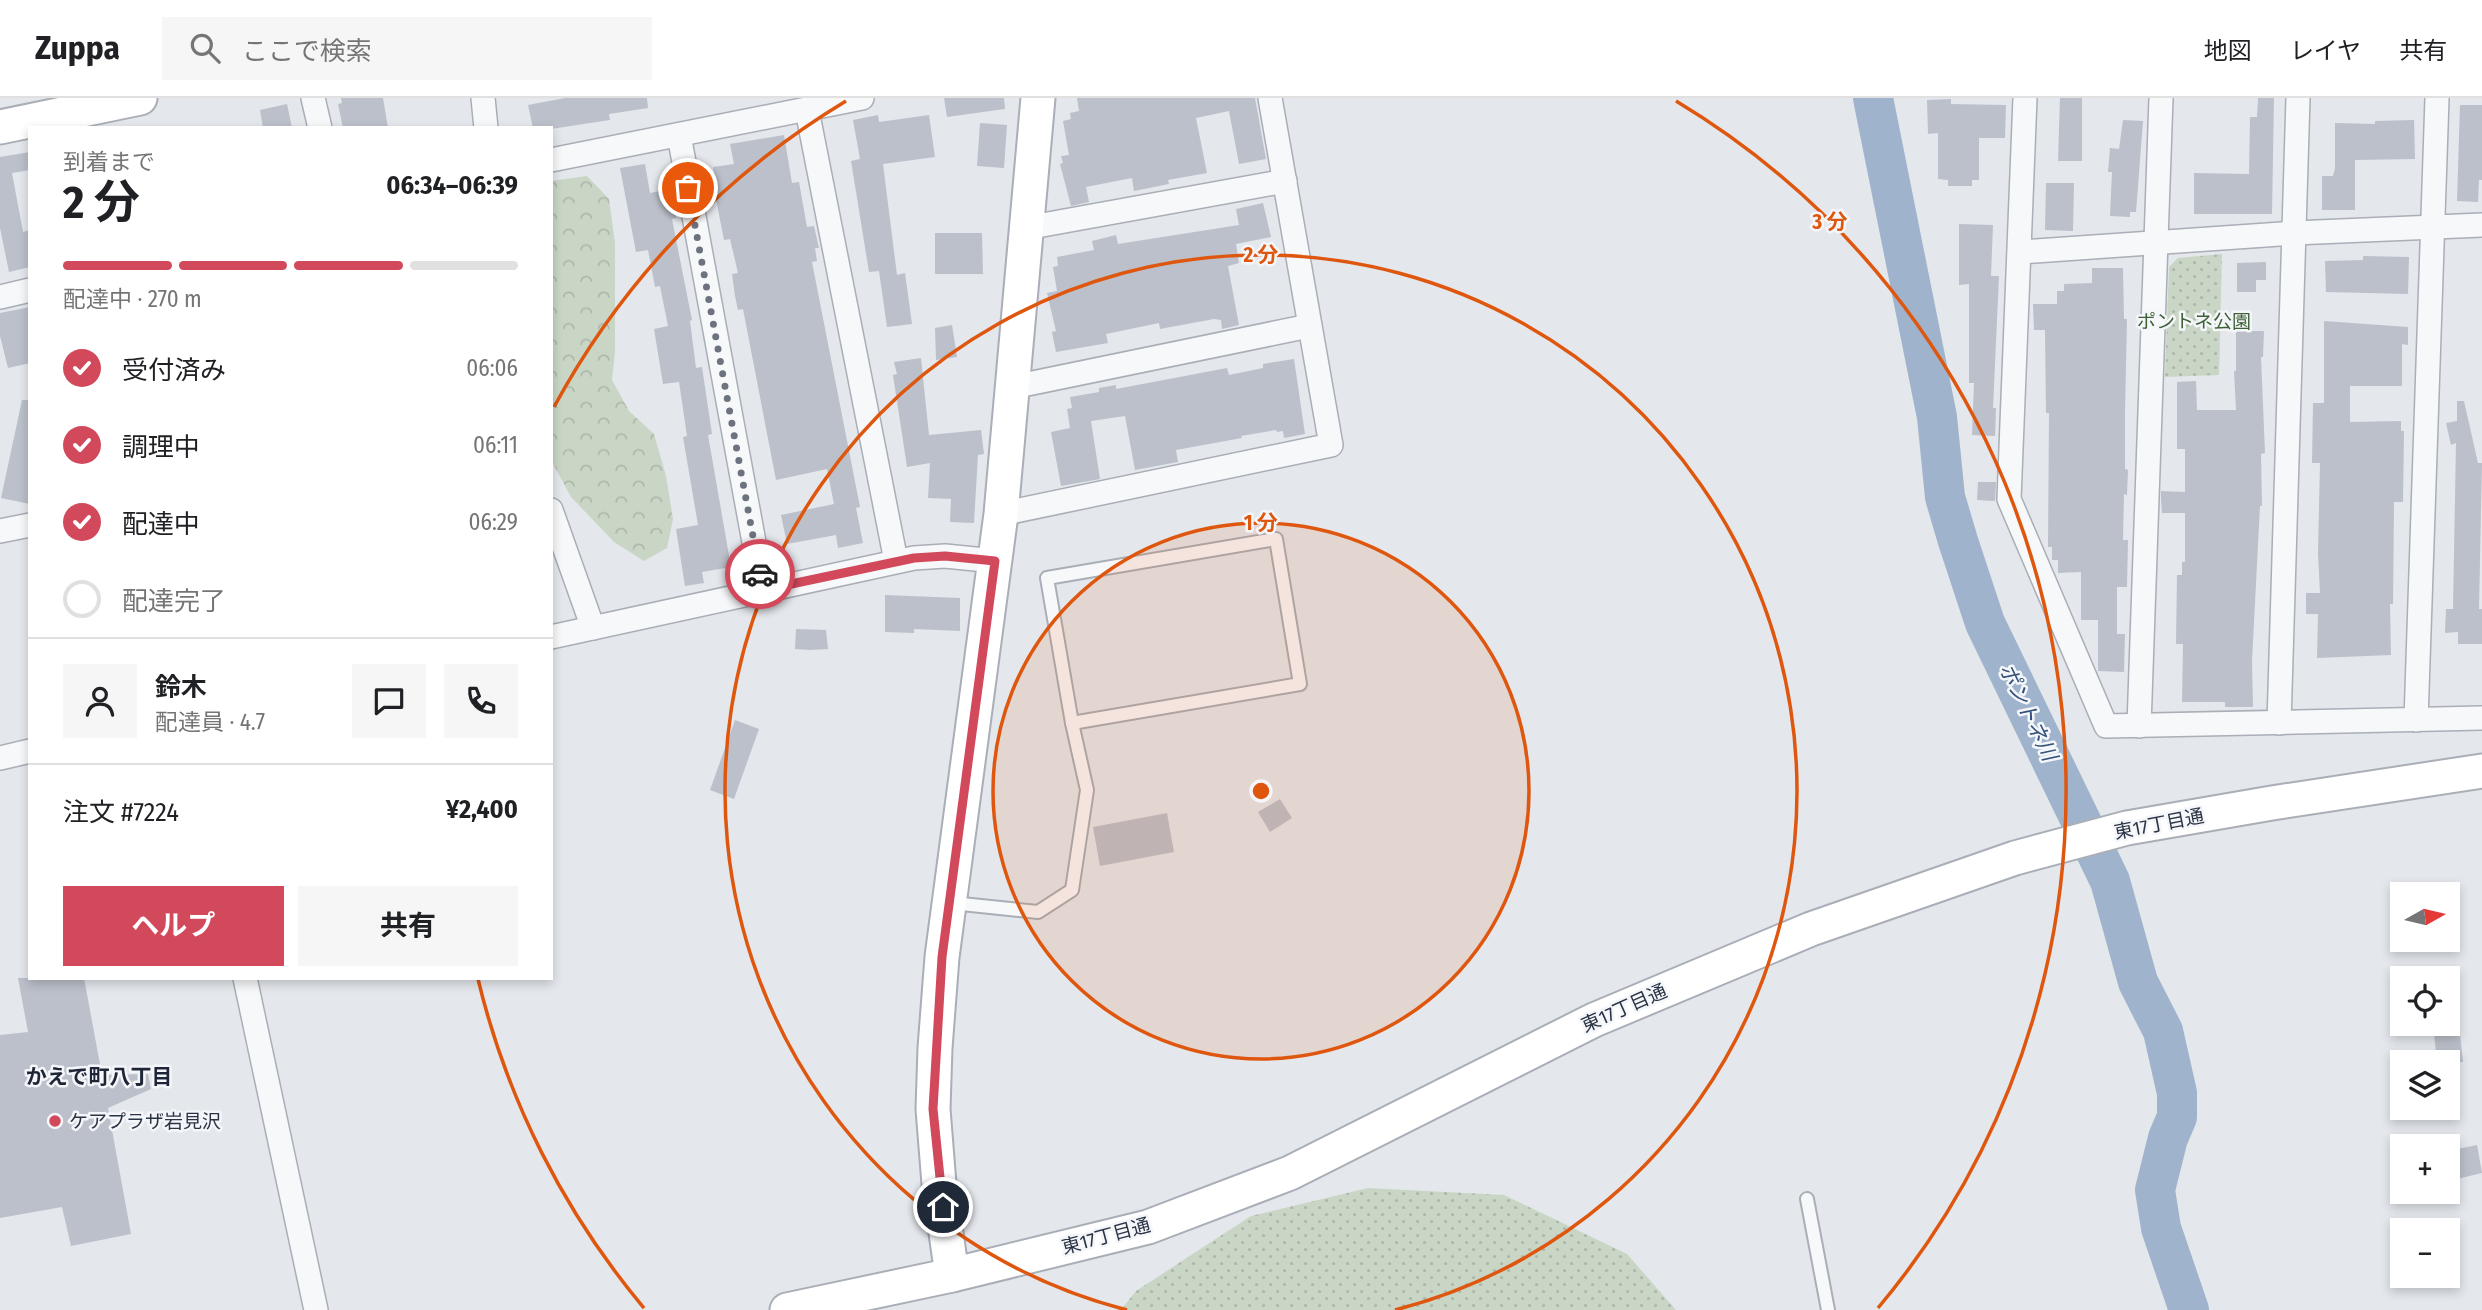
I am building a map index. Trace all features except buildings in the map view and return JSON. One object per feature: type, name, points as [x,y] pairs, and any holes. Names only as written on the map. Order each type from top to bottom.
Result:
[{"type":"street","points":[[0,127],[140,98]]},
{"type":"street","points":[[313,98],[320,126]]},
{"type":"street","points":[[483,98],[485,126]]},
{"type":"street","points":[[553,160],[862,98]]},
{"type":"street","points":[[953,1275],[939,1184],[933,1109],[942,957],[1001,514],[1038,98]]},
{"type":"street","points":[[1001,514],[1331,445],[1270,98]]},
{"type":"street","points":[[2025,98],[2009,499],[2106,726],[2482,718]]},
{"type":"street","points":[[2139,726],[2161,98]]},
{"type":"street","points":[[2280,723],[2298,98]]},
{"type":"street","points":[[2416,720],[2437,98]]},
{"type":"street","points":[[807,110],[896,561]]},
{"type":"street","points":[[679,135],[763,590]]},
{"type":"street","points":[[1026,228],[1285,181]]},
{"type":"street","points":[[2020,251],[2294,233],[2482,225]]},
{"type":"street","points":[[0,297],[28,290]]},
{"type":"street","points":[[1013,387],[1309,326]]},
{"type":"street","points":[[553,516],[593,628]]},
{"type":"street","points":[[0,531],[28,525]]},
{"type":"street","points":[[553,637],[896,561],[945,556],[995,561]]},
{"type":"street","points":[[0,758],[28,751]]},
{"type":"street","name":"東17丁目通","points":[[788,1310],[953,1275],[1148,1227],[1290,1172],[1594,1020],[1811,929],[2015,858],[2127,828],[2482,771]]},
{"type":"street","points":[[245,980],[316,1310]]},
{"type":"lane","points":[[949,902],[1038,912],[1072,890],[1087,790],[1072,723],[1047,578],[1276,539],[1300,684],[1072,723]]},
{"type":"lane","points":[[1807,1199],[1828,1310]]},
{"type":"green space","points":[[587,176],[609,199],[615,243],[615,352],[612,380],[629,411],[654,434],[666,476],[673,519],[667,548],[644,561],[614,542],[571,497],[553,464],[553,181]]},
{"type":"green space","name":"ポントネ公園","points":[[2222,254],[2219,375],[2165,377],[2169,267],[2178,258]]},
{"type":"green space","points":[[1368,1188],[1504,1195],[1627,1254],[1676,1310],[1121,1310],[1136,1291],[1251,1216]]},
{"type":"waterway","name":"ポントネ川","points":[[1873,98],[1937,417],[1945,497],[1958,541],[1985,623],[2110,881],[2138,982],[2163,1031],[2177,1093],[2177,1117],[2168,1138],[2155,1190],[2161,1228],[2189,1310]]},
{"type":"way so far","points":[[688,188],[760,574]]},
{"type":"place","name":"ケアプラザ岩見沢","points":[[55,1121]]},
{"type":"district","name":"かえで町八丁目","points":[[99,1077]]},
{"type":"route","points":[[760,574],[763,590],[914,558],[945,556],[995,561],[942,957],[933,1109],[943,1207]]}]
